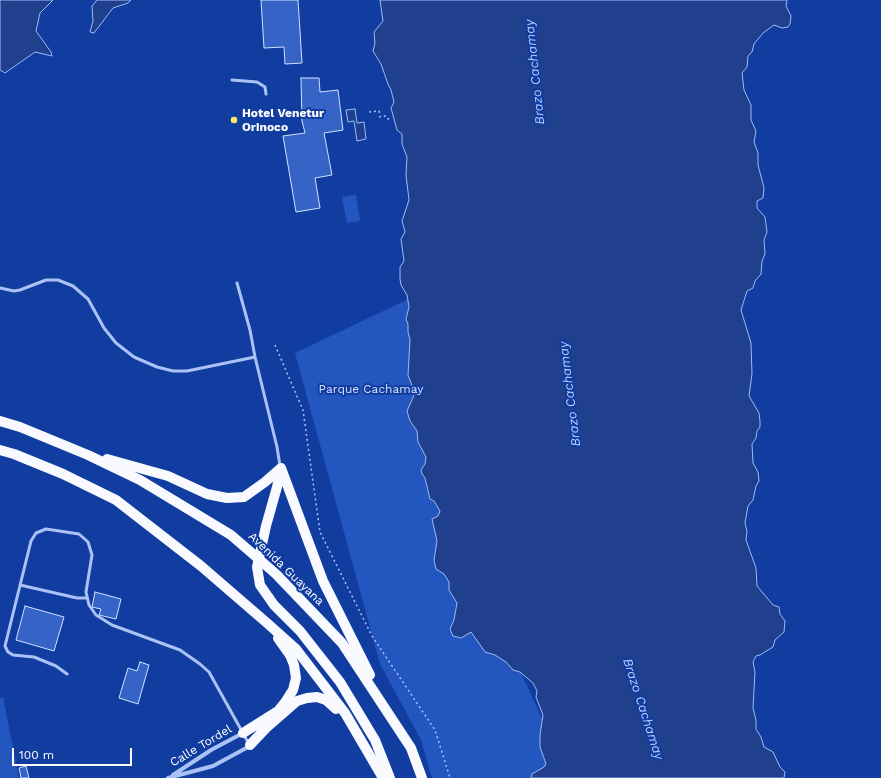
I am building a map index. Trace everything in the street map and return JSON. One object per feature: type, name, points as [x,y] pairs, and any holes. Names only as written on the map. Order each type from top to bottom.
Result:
[{"type":"main road","name":"Avenida Guayana","points":[[0,420],[88,455],[140,480],[231,535],[276,574],[342,643],[411,748],[422,778]]},
{"type":"main road","points":[[0,450],[14,454],[63,474],[116,500],[201,566],[296,649],[345,713],[382,778]]},
{"type":"main road","points":[[88,455],[168,476],[208,494],[227,498],[244,497],[281,468]]},
{"type":"main road","points":[[281,468],[324,581],[372,680],[411,748]]},
{"type":"main road","points":[[281,468],[257,567],[260,585],[274,605],[300,631],[340,682],[375,740],[390,778]]},
{"type":"main road","points":[[243,733],[278,711],[293,690],[296,678],[294,665],[290,655],[267,623]]},
{"type":"main road","points":[[250,746],[266,728],[297,701],[317,697],[326,700],[336,709],[359,739]]},
{"type":"street","name":"Calle Tordel","points":[[169,778],[211,750],[243,733]]},
{"type":"street","name":"Calle Tordel","points":[[169,778],[213,766],[250,746]]},
{"type":"lane","points":[[232,80],[257,82],[265,87],[266,94]]},
{"type":"lane","points":[[0,288],[20,290],[46,280],[58,280],[73,286],[88,299],[104,328],[116,343],[134,357],[157,367],[173,371],[187,371],[255,357]]},
{"type":"lane","points":[[237,283],[250,330],[281,468]]},
{"type":"lane","points":[[67,674],[45,661],[34,657],[13,655],[6,649],[5,642],[31,541],[36,533],[46,529],[79,534],[88,542],[92,551],[86,592],[92,610],[96,615],[112,624],[180,650],[200,664],[209,672],[250,746]]},
{"type":"lane","points":[[20,585],[77,598],[87,598]]},
{"type":"path","points":[[369,112],[379,111],[380,117],[386,116],[388,119],[392,118]]},
{"type":"path","points":[[275,345],[303,410],[320,532],[372,636],[436,730],[450,778]]},
{"type":"green space","points":[[356,195],[360,221],[347,223],[342,197]]},
{"type":"green space","name":"Parque Cachamay","points":[[421,293],[461,541],[559,756],[561,778],[432,778],[421,740],[380,664],[295,353]]},
{"type":"green space","points":[[3,697],[19,778],[0,778],[0,698]]},
{"type":"water","points":[[0,0],[53,0],[40,13],[36,31],[51,52],[52,56],[35,52],[5,73],[0,70]]},
{"type":"water","points":[[97,0],[131,0],[128,3],[113,8],[94,33],[90,32],[93,21],[92,6]]},
{"type":"water","name":"Brazo Cachamay","points":[[380,0],[787,0],[786,6],[791,16],[790,24],[788,27],[782,28],[774,25],[763,33],[754,44],[752,52],[748,56],[747,67],[742,73],[744,90],[751,105],[751,120],[756,131],[754,142],[758,153],[758,165],[764,188],[763,198],[757,201],[757,208],[765,217],[767,232],[764,240],[765,254],[762,261],[761,274],[755,281],[753,288],[747,291],[741,310],[751,343],[752,374],[749,396],[759,413],[760,421],[760,427],[752,444],[753,463],[758,472],[759,481],[756,486],[753,500],[748,506],[745,523],[747,531],[746,540],[756,568],[757,586],[773,605],[779,607],[780,614],[785,621],[784,632],[775,640],[773,647],[756,656],[753,662],[755,672],[753,708],[756,720],[756,729],[761,737],[764,747],[773,752],[780,767],[785,772],[784,778],[531,778],[532,774],[544,767],[546,764],[540,747],[543,715],[536,697],[537,691],[533,683],[520,672],[513,670],[506,662],[495,655],[485,652],[471,632],[461,638],[453,636],[450,629],[454,620],[457,603],[449,590],[449,582],[444,574],[436,569],[434,560],[437,541],[432,519],[438,516],[440,511],[434,501],[430,499],[425,478],[421,470],[425,464],[426,457],[418,442],[417,431],[410,421],[407,411],[415,393],[408,375],[410,340],[406,319],[409,307],[407,295],[401,285],[400,279],[400,267],[404,261],[401,239],[405,232],[402,221],[409,200],[406,175],[407,157],[402,144],[402,134],[397,130],[391,108],[394,102],[391,90],[381,64],[373,51],[375,43],[374,32],[383,21]]},
{"type":"water","points":[[355,109],[357,123],[364,122],[366,139],[357,141],[354,121],[348,122],[346,110]]},
{"type":"building","points":[[261,0],[298,0],[302,63],[285,64],[284,47],[264,48]]},
{"type":"building","points":[[301,78],[319,78],[320,92],[338,90],[343,130],[324,133],[332,175],[315,178],[320,208],[296,212],[283,136],[305,133],[302,121]]},
{"type":"building","points":[[95,592],[121,599],[116,619],[99,615],[101,609],[92,607]]},
{"type":"building","points":[[25,606],[64,617],[54,651],[16,640]]},
{"type":"building","points":[[140,662],[149,665],[138,704],[119,698],[128,668],[137,671]]},
{"type":"building","points":[[26,766],[29,778],[21,778],[19,768]]},
{"type":"place","name":"Hotel Venetur Orinoco","points":[[234,120]]}]
